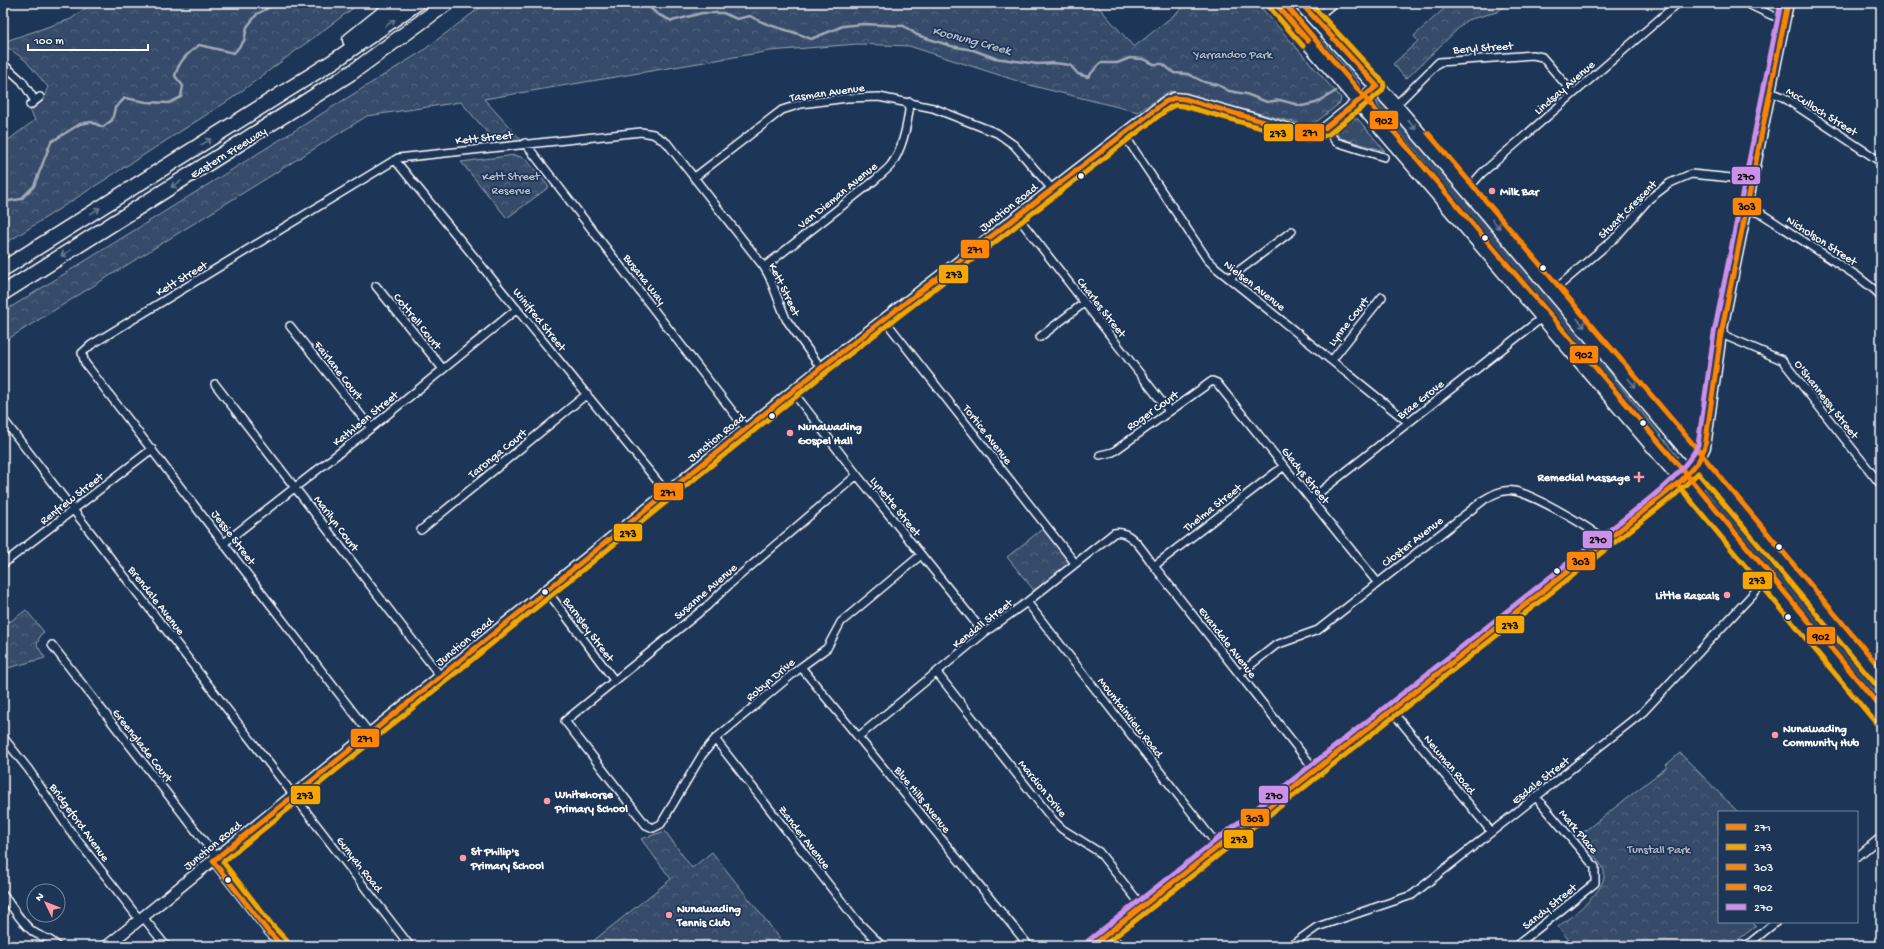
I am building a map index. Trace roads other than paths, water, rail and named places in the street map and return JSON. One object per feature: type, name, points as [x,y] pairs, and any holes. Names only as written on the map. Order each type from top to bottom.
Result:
[{"type":"highway","points":[[275,98],[396,3]]},
{"type":"highway","name":"Eastern Freeway","points":[[3,269],[344,55],[418,3]]},
{"type":"highway","name":"Eastern Freeway","points":[[3,293],[366,63],[447,3]]},
{"type":"highway","points":[[292,111],[375,60],[457,3]]},
{"type":"highway","points":[[1275,3],[1878,710]]},
{"type":"highway","points":[[1301,3],[1318,16],[1698,462],[1881,680]]},
{"type":"street","points":[[1314,3],[1318,16],[1334,3]]},
{"type":"street","name":"Lindsay Avenue","points":[[1467,190],[1482,173],[1678,3]]},
{"type":"street","points":[[1746,3],[1770,16],[1785,20]]},
{"type":"street","points":[[1092,946],[1605,542],[1682,480],[1698,462],[1705,447],[1709,427],[1721,334],[1788,3]]},
{"type":"street","name":"Beryl Street","points":[[1395,106],[1439,62],[1533,55],[1542,57],[1573,93]]},
{"type":"street","points":[[3,64],[22,81],[35,101]]},
{"type":"street","name":"Junction Road","points":[[107,946],[822,368],[1164,102],[1174,98],[1185,99],[1303,133],[1314,132],[1325,128],[1377,86]]},
{"type":"street","name":"McCulloch Street","points":[[1770,92],[1783,97],[1881,162]]},
{"type":"street","name":"Tasman Avenue","points":[[695,177],[782,110],[801,104],[847,98],[879,97],[910,102],[933,108],[997,133],[1014,145],[1052,189]]},
{"type":"street","name":"Van Dieman Avenue","points":[[764,267],[875,180],[891,164],[900,147],[909,115],[910,102]]},
{"type":"street","points":[[1325,128],[1336,142],[1384,157]]},
{"type":"street","name":"Kett Street","points":[[82,354],[91,345],[398,158],[525,143],[641,132],[653,134],[667,143],[695,177],[764,267],[786,319],[822,368]]},
{"type":"street","name":"Nielsen Avenue","points":[[1123,133],[1207,259],[1408,422]]},
{"type":"street","name":"Busana Way","points":[[525,143],[746,429]]},
{"type":"street","name":"Winifred Street","points":[[395,160],[667,493]]},
{"type":"street","name":"Stuart Crescent","points":[[1553,291],[1617,236],[1649,199],[1670,183],[1691,174],[1753,180]]},
{"type":"street","name":"Nicholson Street","points":[[1747,208],[1762,214],[1857,276],[1881,298]]},
{"type":"street","name":"Charles Street","points":[[1017,216],[1169,411]]},
{"type":"street","points":[[1229,278],[1292,231]]},
{"type":"street","name":"Cottrell Court","points":[[376,286],[443,369]]},
{"type":"street","name":"Lynne Court","points":[[1332,360],[1382,297]]},
{"type":"street","points":[[1040,337],[1084,303]]},
{"type":"street","name":"Kathleen Street","points":[[224,543],[371,428],[517,309]]},
{"type":"street","name":"Brae Grove","points":[[1311,499],[1543,317]]},
{"type":"street","name":"Tortice Avenue","points":[[884,319],[1075,563]]},
{"type":"street","name":"Fairlane Court","points":[[290,326],[371,428]]},
{"type":"street","name":"O'Shannessy Street","points":[[1721,334],[1782,360],[1881,485]]},
{"type":"street","name":"Jessie Street","points":[[82,354],[85,363],[370,734]]},
{"type":"street","name":"Roger Court","points":[[1100,455],[1113,452],[1212,381],[1217,383]]},
{"type":"street","name":"Gladys Street","points":[[1217,383],[1377,582]]},
{"type":"street","name":"Marilyn Court","points":[[215,384],[296,487],[441,677]]},
{"type":"street","name":"Lynette Street","points":[[793,392],[857,475],[984,633]]},
{"type":"street","name":"Taronga Court","points":[[421,530],[586,394]]},
{"type":"street","name":"Brendale Avenue","points":[[3,419],[294,796]]},
{"type":"street","name":"Renfrew Street","points":[[3,564],[152,449]]},
{"type":"street","name":"Thelma Street","points":[[1154,566],[1284,466]]},
{"type":"street","name":"Susanne Avenue","points":[[646,825],[565,721],[707,606],[731,582],[857,475]]},
{"type":"street","name":"Closter Avenue","points":[[1239,674],[1276,644],[1318,630],[1377,582],[1485,499],[1499,492],[1513,490],[1530,495],[1596,533],[1605,542]]},
{"type":"street","name":"Kendall Street","points":[[858,737],[984,633],[1027,602],[1114,533],[1121,531]]},
{"type":"street","name":"Evandale Avenue","points":[[1121,531],[1128,534],[1154,566],[1315,770]]},
{"type":"street","name":"Robyn Drive","points":[[646,825],[654,828],[661,824],[702,754],[715,739],[801,667],[827,648],[841,622],[921,555]]},
{"type":"street","name":"Esdale Street","points":[[1290,946],[1316,927],[1412,895],[1491,831],[1536,798],[1644,712],[1766,580]]},
{"type":"street","name":"Barnsley Street","points":[[547,591],[614,680]]},
{"type":"street","name":"Mountainview Road","points":[[1027,602],[1218,846]]},
{"type":"street","name":"Greenglade Court","points":[[52,645],[267,930],[282,946]]},
{"type":"street","name":"Blue Hills Avenue","points":[[801,667],[1029,946]]},
{"type":"street","name":"Mardion Drive","points":[[937,673],[1053,820],[1062,829],[1099,852],[1142,906]]},
{"type":"street","name":"Newman Road","points":[[1391,710],[1491,831]]},
{"type":"street","name":"Bridgeford Avenue","points":[[3,737],[29,770],[71,832],[166,946]]},
{"type":"street","name":"Zander Avenue","points":[[715,739],[857,921],[882,946]]},
{"type":"street","name":"Gunyah Road","points":[[294,796],[410,946]]},
{"type":"street","name":"Mark Place","points":[[1536,798],[1595,867],[1595,883]]},
{"type":"street","points":[[1858,856],[1881,837]]},
{"type":"street","name":"Sandy Street","points":[[1516,946],[1595,883]]},
{"type":"street","points":[[3,895],[29,929],[35,933],[50,938],[57,946]]},
{"type":"street","points":[[1746,946],[1775,923]]},
{"type":"street","points":[[1109,932],[1120,946]]},
{"type":"waterway","name":"Koonung Creek","points":[[3,202],[21,199],[34,186],[51,142],[80,124],[91,122],[103,127],[112,120],[115,108],[125,98],[146,102],[169,103],[181,97],[183,86],[175,76],[181,62],[187,55],[199,45],[234,53],[244,41],[247,27],[257,14],[277,3]]},
{"type":"waterway","name":"Koonung Creek","points":[[645,3],[657,14],[672,21],[702,13],[723,13],[737,19],[750,16],[757,20],[811,39],[843,26],[864,24],[904,26],[917,35],[951,46],[973,50],[995,58],[1038,64],[1054,63],[1070,65],[1078,74],[1088,77],[1100,63],[1117,63],[1130,58],[1143,59],[1154,64],[1163,64],[1174,73],[1188,74],[1204,82],[1218,85],[1229,91],[1246,94],[1267,102],[1280,100],[1302,106],[1316,103],[1336,91]]},
{"type":"place","name":"Milk Bar","points":[[1492,191]]},
{"type":"place","name":"Nunawading Gospel Hall","points":[[790,433]]},
{"type":"place","name":"Remedial Massage","points":[[1639,477]]},
{"type":"place","name":"Little Rascals","points":[[1727,595]]},
{"type":"place","name":"Nunawading Community Hub","points":[[1775,735]]},
{"type":"place","name":"Whitehorse Primary School","points":[[547,801]]},
{"type":"place","name":"St Philip's Primary School","points":[[463,858]]},
{"type":"place","name":"Nunawading Tennis Club","points":[[669,915]]},
{"type":"park label","name":"Yarrandoo Park","points":[[1233,54]]},
{"type":"park label","name":"Kett Street Reserve","points":[[511,183]]},
{"type":"park label","name":"Tunstall Park","points":[[1659,849]]}]
